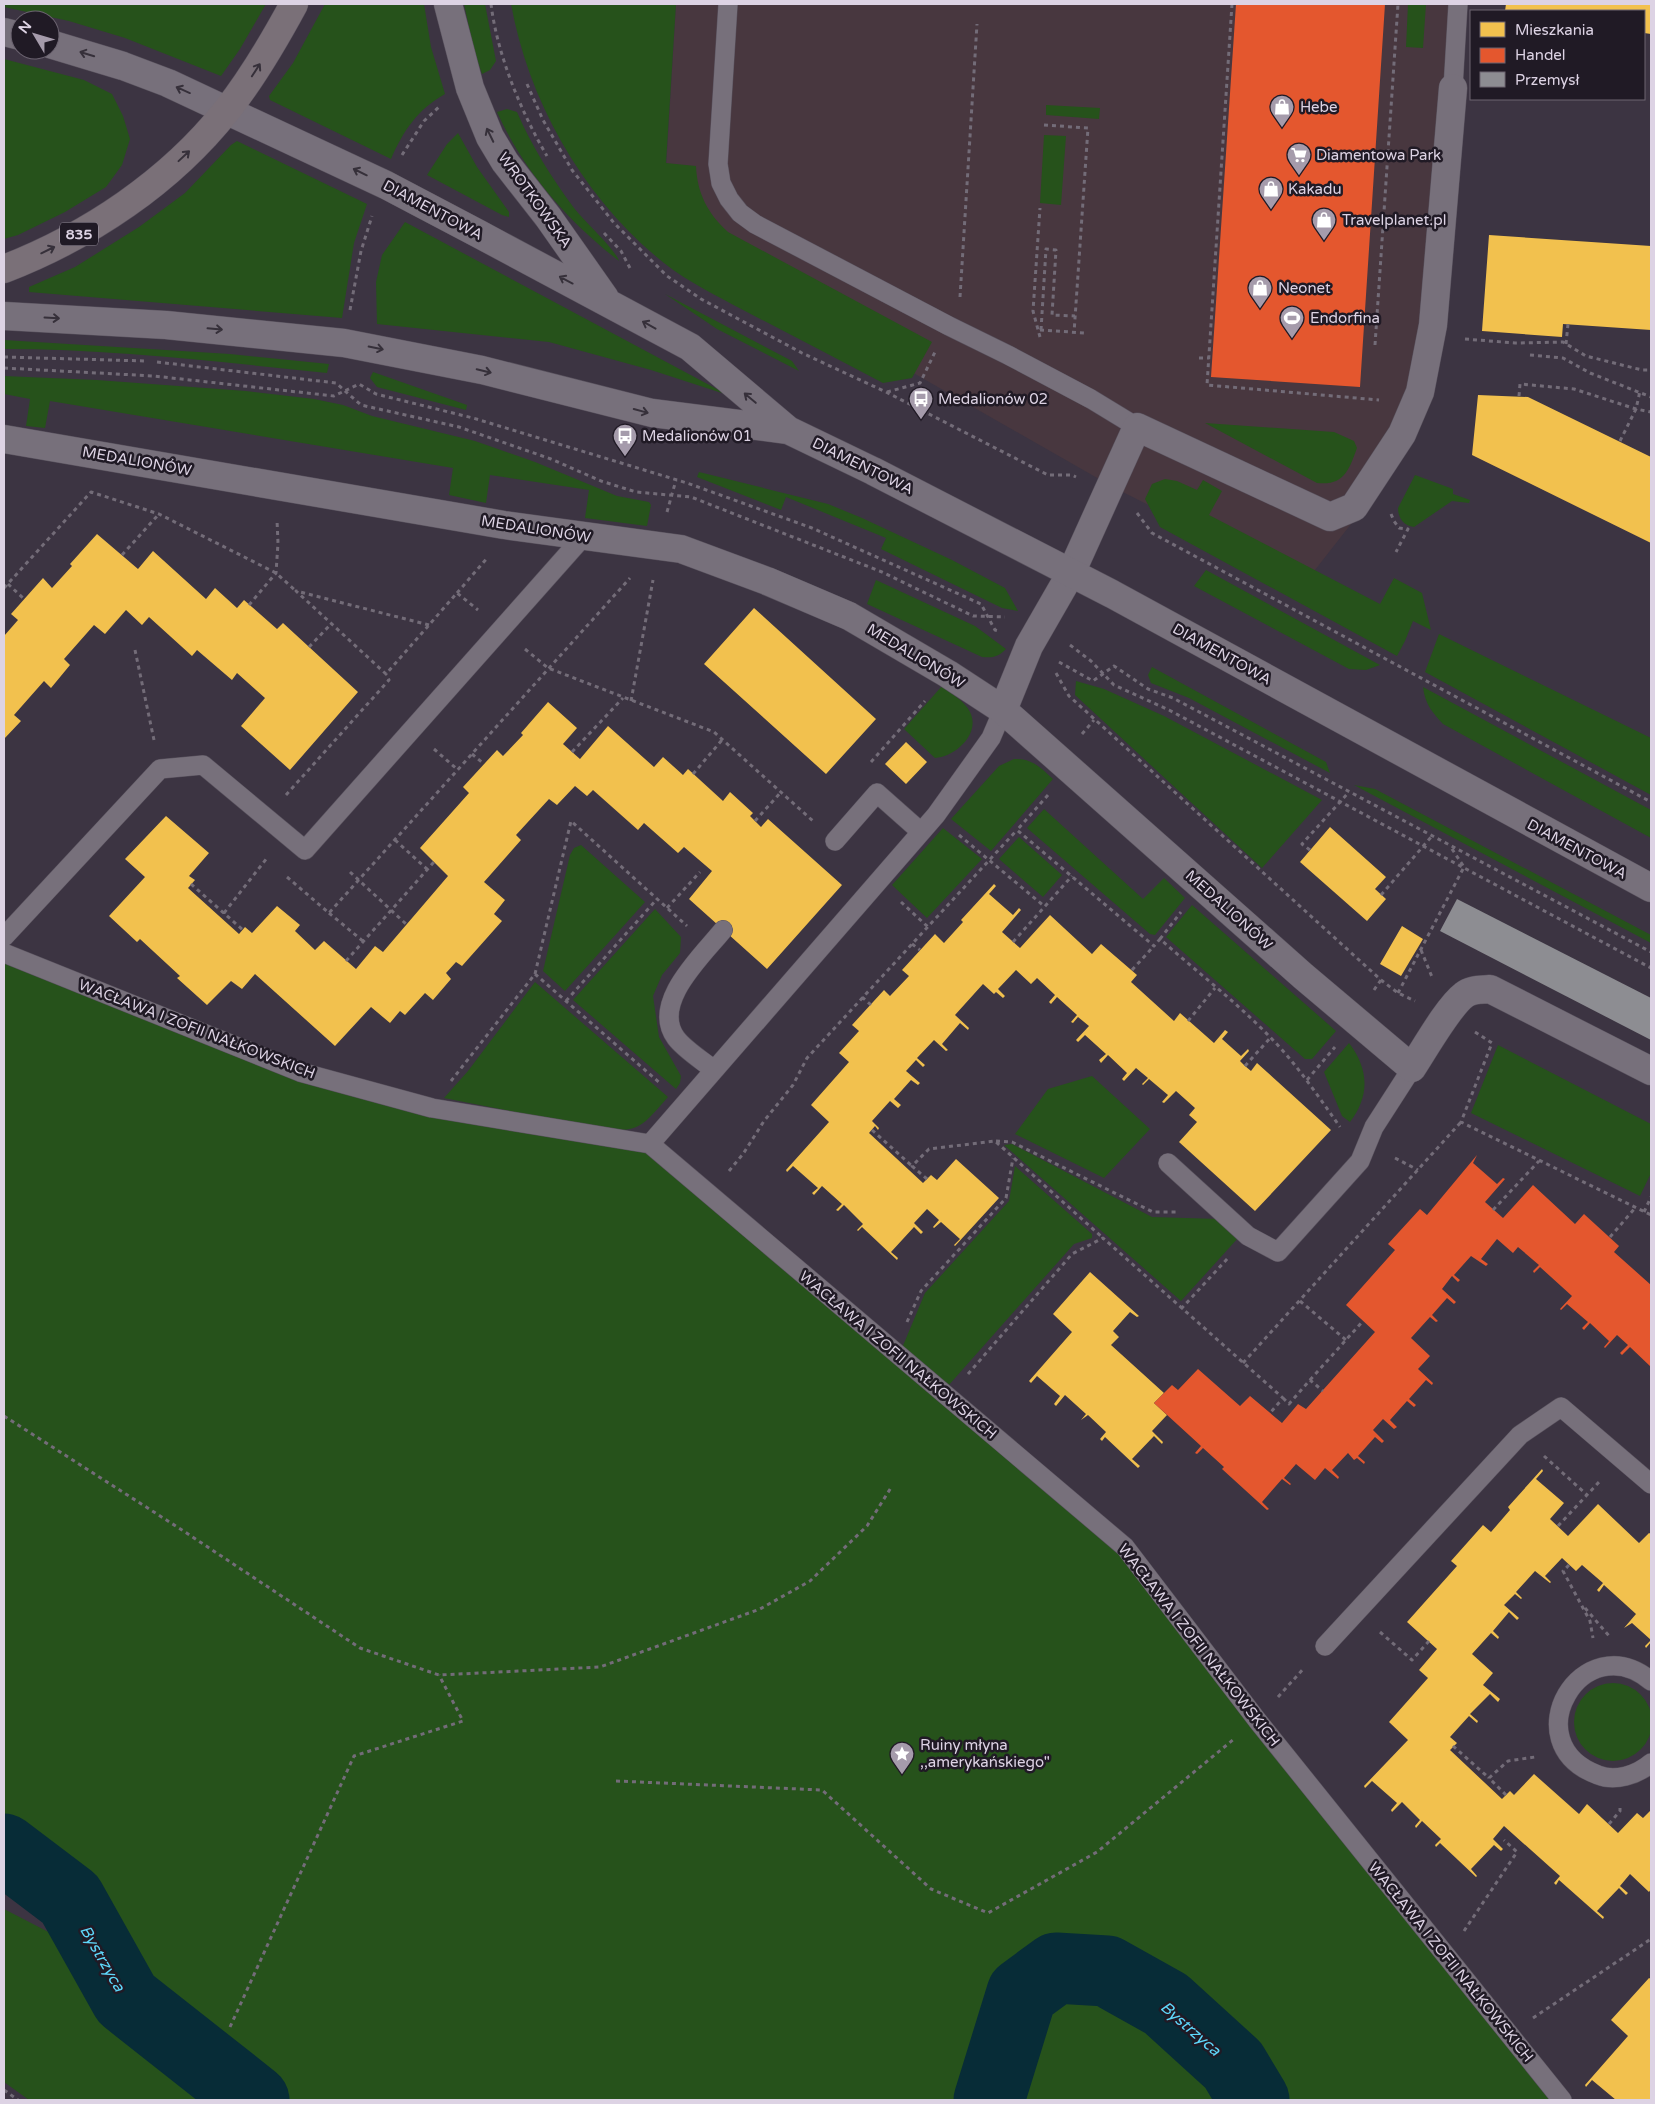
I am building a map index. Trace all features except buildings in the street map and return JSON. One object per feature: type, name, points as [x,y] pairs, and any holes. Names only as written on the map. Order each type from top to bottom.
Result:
[{"type":"main road","name":"835","points":[[4,269],[62,243],[121,207],[169,170],[193,148],[227,110],[269,50],[294,4]]},
{"type":"street","name":"WROTKOWSKA","points":[[448,4],[470,88],[490,137],[505,162],[548,217],[609,303]]},
{"type":"street","name":"DIAMENTOWA","points":[[60,47],[123,66],[227,110],[386,184],[690,347],[788,430],[874,471],[1157,618],[1651,888]]},
{"type":"street","points":[[1003,710],[1029,646],[1071,573],[1137,427],[1330,517],[1354,507],[1402,434],[1420,392],[1433,325],[1453,88]]},
{"type":"street","name":"DIAMENTOWA","points":[[4,316],[166,325],[344,343],[482,370],[652,413],[788,430]]},
{"type":"street","name":"MEDALIONÓW","points":[[4,439],[583,537],[681,549],[767,580],[849,616],[948,674],[1003,710],[1303,976],[1412,1068]]},
{"type":"street","points":[[1412,1068],[1447,1014],[1463,995],[1475,990],[1490,989],[1651,1071]]},
{"type":"lane","points":[[728,4],[718,164],[721,183],[740,213],[755,224],[1091,399],[1137,427]]},
{"type":"lane","points":[[1453,88],[1458,4]]},
{"type":"lane","points":[[4,937],[160,769],[203,765],[305,850],[583,537]]},
{"type":"lane","points":[[650,1144],[936,815],[991,738],[1003,710]]},
{"type":"lane","points":[[835,841],[877,793],[921,832]]},
{"type":"lane","points":[[714,1070],[676,1038],[668,1014],[682,978],[723,930]]},
{"type":"lane","name":"WACŁAWA I ZOFII NAŁKOWSKICH","points":[[4,953],[300,1072],[432,1108],[650,1144],[1124,1547],[1257,1720],[1562,2100]]},
{"type":"lane","points":[[1168,1163],[1248,1236],[1278,1252],[1360,1161],[1374,1127],[1412,1068]]},
{"type":"lane","points":[[1325,1646],[1520,1435],[1561,1407],[1651,1484]]},
{"type":"lane","points":[[1651,1681],[1630,1669],[1614,1666],[1598,1668],[1571,1686],[1563,1699],[1558,1714],[1558,1730],[1563,1746],[1573,1760],[1586,1771],[1603,1777],[1620,1777],[1638,1772],[1651,1763]]},
{"type":"path","points":[[491,4],[507,68]]},
{"type":"path","points":[[1232,4],[1207,386],[1347,396],[1387,401]]},
{"type":"path","points":[[1375,345],[1398,4]]},
{"type":"path","points":[[960,298],[976,24]]},
{"type":"path","points":[[527,84],[543,120],[572,170],[614,223],[667,276],[701,299],[802,353],[886,392],[1048,475],[1072,475],[1083,481]]},
{"type":"path","points":[[398,162],[411,138],[424,121],[445,102]]},
{"type":"path","points":[[1044,125],[1088,128],[1074,332]]},
{"type":"path","points":[[348,318],[361,251],[374,208]]},
{"type":"path","points":[[1040,208],[1033,311],[1042,343]]},
{"type":"path","points":[[1039,330],[1046,249],[1056,250],[1052,315],[1075,316]]},
{"type":"path","points":[[1566,344],[1568,324]]},
{"type":"path","points":[[1039,330],[1085,333]]},
{"type":"path","points":[[1461,339],[1515,343],[1563,342],[1586,356],[1642,370],[1651,370]]},
{"type":"path","points":[[886,392],[920,383],[939,345]]},
{"type":"path","points":[[1530,355],[1563,358],[1590,373],[1640,391],[1651,397]]},
{"type":"path","points":[[4,357],[158,362],[336,383],[361,405],[459,427],[551,459],[600,481],[636,492],[691,497],[882,572],[974,616],[1013,618]]},
{"type":"path","points":[[1199,358],[1209,358]]},
{"type":"path","points":[[4,368],[154,376],[334,396],[360,384],[376,394],[473,418],[687,483],[812,528],[981,604],[995,630],[1004,633]]},
{"type":"path","points":[[1519,396],[1520,384],[1574,388],[1636,410],[1651,412]]},
{"type":"path","points":[[1620,441],[1636,410],[1640,391]]},
{"type":"path","points":[[4,588],[91,492],[159,514],[276,573],[386,674],[389,680],[266,817]]},
{"type":"path","points":[[1133,508],[1152,533],[1651,802]]},
{"type":"path","points":[[122,555],[159,514]]},
{"type":"path","points":[[249,605],[276,573],[277,518]]},
{"type":"path","points":[[631,701],[660,546]]},
{"type":"path","points":[[386,674],[488,556]]},
{"type":"path","points":[[8,584],[24,599]]},
{"type":"path","points":[[296,591],[429,624]]},
{"type":"path","points":[[458,592],[548,668],[714,732],[835,841]]},
{"type":"path","points":[[309,647],[331,624]]},
{"type":"path","points":[[1062,642],[1076,649],[1114,685],[1169,710],[1651,968]]},
{"type":"path","points":[[1053,659],[1093,681],[1114,666],[1148,689],[1173,698],[1651,952]]},
{"type":"path","points":[[867,767],[948,674]]},
{"type":"path","points":[[1069,696],[1398,994],[1447,1014],[1492,1043],[1461,1122],[1243,1363]]},
{"type":"path","points":[[572,752],[623,698]]},
{"type":"path","points":[[693,774],[722,740]]},
{"type":"path","points":[[472,754],[484,764]]},
{"type":"path","points":[[743,1154],[764,1121],[793,1085],[807,1058],[1018,830],[1054,788]]},
{"type":"path","points":[[755,821],[781,792]]},
{"type":"path","points":[[1310,850],[1302,844],[1349,792]]},
{"type":"path","points":[[936,815],[1044,906]]},
{"type":"path","points":[[445,1088],[535,974],[571,821],[709,947]]},
{"type":"path","points":[[1018,830],[1154,946]]},
{"type":"path","points":[[1381,895],[1432,836]]},
{"type":"path","points":[[395,840],[428,870]]},
{"type":"path","points":[[1450,845],[1464,867]]},
{"type":"path","points":[[224,913],[266,859]]},
{"type":"path","points":[[346,960],[434,862]]},
{"type":"path","points":[[1398,994],[1464,867]]},
{"type":"path","points":[[350,872],[406,924]]},
{"type":"path","points":[[667,908],[700,872]]},
{"type":"path","points":[[1013,942],[1072,876]]},
{"type":"path","points":[[191,884],[243,930]]},
{"type":"path","points":[[566,1001],[657,899]]},
{"type":"path","points":[[330,913],[364,942]]},
{"type":"path","points":[[1132,970],[1160,939],[1271,1037],[1307,1080],[1344,1132],[1418,1170]]},
{"type":"path","points":[[912,944],[920,950]]},
{"type":"path","points":[[535,974],[650,1074]]},
{"type":"path","points":[[1188,1021],[1216,988]]},
{"type":"path","points":[[862,997],[871,1005]]},
{"type":"path","points":[[1245,1066],[1271,1037]]},
{"type":"path","points":[[1307,1080],[1320,1063]]},
{"type":"path","points":[[1461,1122],[1651,1215]]},
{"type":"path","points":[[872,1130],[927,1179]]},
{"type":"path","points":[[912,1166],[929,1149],[995,1141],[1012,1142],[1154,1212],[1224,1213]]},
{"type":"path","points":[[995,1141],[1289,1404],[1363,1321]]},
{"type":"path","points":[[921,1291],[1006,1198],[1013,1157]]},
{"type":"path","points":[[1493,1210],[1539,1161]]},
{"type":"path","points":[[1644,1212],[1651,1197]]},
{"type":"path","points":[[1610,1237],[1636,1208]]},
{"type":"path","points":[[971,1371],[1072,1254],[1103,1238]]},
{"type":"path","points":[[1181,1309],[1214,1273]]},
{"type":"path","points":[[1300,1301],[1346,1340]]},
{"type":"path","points":[[1310,1380],[1323,1391]]},
{"type":"path","points":[[1270,1413],[1282,1398]]},
{"type":"path","points":[[4,1416],[182,1530],[360,1648],[439,1675],[600,1667],[760,1610],[810,1581],[867,1526],[892,1486]]},
{"type":"path","points":[[1520,1435],[1586,1494]]},
{"type":"path","points":[[1558,1526],[1602,1478]]},
{"type":"path","points":[[1569,1564],[1563,1571],[1590,1621],[1598,1668]]},
{"type":"path","points":[[1357,1612],[1412,1660],[1429,1641]]},
{"type":"path","points":[[616,1781],[822,1790],[931,1889],[988,1913],[1097,1852],[1257,1720],[1325,1646]]},
{"type":"path","points":[[230,2027],[354,1756],[463,1721],[439,1675]]},
{"type":"path","points":[[1453,1746],[1506,1795]]},
{"type":"path","points":[[1489,1778],[1508,1760],[1540,1756]]},
{"type":"path","points":[[1446,1956],[1517,1852],[1504,1840]]},
{"type":"path","points":[[1509,2034],[1651,1939]]},
{"type":"path","points":[[4,2090],[18,2100]]},
{"type":"shaded area","points":[[676,4],[1466,4],[1442,323],[1362,510],[1304,584],[1113,487],[658,227],[666,170]]},
{"type":"green space","points":[[4,4],[266,4],[240,49],[221,76],[125,38],[60,19],[60,10],[18,10],[4,7]]},
{"type":"green space","points":[[325,4],[424,4],[431,47],[445,94],[435,100],[412,122],[391,159],[270,100],[269,96],[293,63]]},
{"type":"green space","points":[[464,4],[485,4],[496,61],[490,70],[482,74],[474,50]]},
{"type":"green space","points":[[511,4],[676,4],[666,163],[696,166],[701,194],[709,210],[728,232],[932,342],[912,378],[883,383],[693,283],[673,270],[635,238],[585,179],[564,147],[546,113],[531,77],[519,41]]},
{"type":"green space","points":[[1408,4],[1426,4],[1423,48],[1406,47]]},
{"type":"green space","points":[[4,59],[84,80],[112,94],[123,116],[130,139],[122,165],[106,187],[65,212],[18,235],[4,239]]},
{"type":"green space","points":[[1046,105],[1100,108],[1099,119],[1046,115]]},
{"type":"green space","points":[[507,109],[517,112],[536,150],[558,185],[574,208],[612,250],[619,261],[600,246],[565,212],[534,175],[520,155],[497,112]]},
{"type":"green space","points":[[458,133],[477,167],[509,212],[509,217],[427,175],[447,144]]},
{"type":"green space","points":[[1044,135],[1066,136],[1061,205],[1040,203]]},
{"type":"green space","points":[[237,141],[367,204],[354,243],[342,318],[29,292],[29,287],[75,267],[139,227],[185,193]]},
{"type":"green space","points":[[405,222],[728,395],[651,370],[549,342],[377,324],[376,282],[382,255]]},
{"type":"green space","points":[[665,294],[792,361],[799,371],[717,329]]},
{"type":"green space","points":[[4,340],[230,354],[329,364],[327,373],[85,351],[4,349]]},
{"type":"green space","points":[[373,372],[467,405],[466,410],[377,387],[370,378]]},
{"type":"green space","points":[[4,376],[97,380],[246,391],[314,399],[343,405],[372,416],[475,441],[535,462],[617,496],[649,502],[651,505],[647,526],[585,518],[589,490],[490,475],[486,503],[449,495],[453,468],[50,401],[45,428],[26,426],[30,399],[4,394]]},
{"type":"green space","points":[[1205,423],[1334,432],[1354,441],[1357,448],[1344,475],[1334,482],[1317,483]]},
{"type":"green space","points":[[699,472],[828,504],[862,518],[952,560],[1005,588],[1018,611],[1002,608],[881,549],[886,538],[786,497],[781,510],[697,477]]},
{"type":"green space","points":[[1415,475],[1453,489],[1453,494],[1470,500],[1469,503],[1452,501],[1414,527],[1407,525],[1400,518],[1398,508]]},
{"type":"green space","points":[[1165,479],[1177,481],[1197,490],[1203,480],[1222,491],[1209,515],[1380,604],[1394,578],[1422,593],[1431,630],[1413,621],[1397,656],[1160,527],[1145,499],[1152,484]]},
{"type":"green space","points":[[1206,570],[1380,665],[1366,670],[1349,669],[1194,586]]},
{"type":"green space","points":[[876,580],[975,626],[1006,649],[995,656],[982,657],[867,604]]},
{"type":"green space","points":[[1439,634],[1651,738],[1651,795],[1425,672]]},
{"type":"green space","points":[[1152,667],[1326,762],[1330,773],[1189,698],[1151,683],[1148,675]]},
{"type":"green space","points":[[1076,681],[1104,689],[1164,716],[1322,800],[1262,868],[1075,695]]},
{"type":"green space","points":[[942,686],[968,708],[972,720],[972,728],[969,736],[958,749],[943,757],[935,758],[904,729]]},
{"type":"green space","points":[[1423,687],[1651,810],[1651,838],[1443,724],[1425,698]]},
{"type":"green space","points":[[1014,759],[1031,762],[1053,779],[991,851],[951,819],[999,766]]},
{"type":"green space","points":[[1354,785],[1375,789],[1651,935],[1651,943]]},
{"type":"green space","points":[[1044,809],[1143,899],[1164,878],[1185,898],[1155,935],[1150,934],[1027,828]]},
{"type":"green space","points":[[943,828],[982,859],[927,918],[892,885]]},
{"type":"green space","points":[[1019,837],[1062,875],[1043,897],[999,859]]},
{"type":"green space","points":[[581,845],[645,902],[565,991],[543,971],[570,855],[574,848]]},
{"type":"green space","points":[[1192,905],[1336,1031],[1312,1059],[1305,1059],[1166,937]]},
{"type":"green space","points":[[655,909],[681,937],[680,953],[662,975],[653,996],[659,1037],[681,1076],[680,1083],[676,1089],[573,1000]]},
{"type":"green space","points":[[4,953],[300,1072],[650,1144],[1125,1547],[1566,2100],[29,2100],[4,2082],[4,1909],[153,1986],[45,1849],[4,1819]]},
{"type":"green space","points":[[535,982],[668,1097],[644,1122],[630,1129],[595,1128],[444,1098],[468,1071]]},
{"type":"green space","points":[[1349,1043],[1360,1063],[1364,1082],[1361,1102],[1350,1122],[1342,1116],[1324,1072]]},
{"type":"green space","points":[[1498,1045],[1651,1124],[1651,1173],[1640,1196],[1471,1113]]},
{"type":"green space","points":[[1092,1076],[1150,1129],[1104,1178],[1015,1134],[1048,1089]]},
{"type":"green space","points":[[1012,1144],[1152,1217],[1219,1219],[1239,1237],[1181,1301],[1004,1145]]},
{"type":"green space","points":[[1015,1166],[1092,1234],[1092,1238],[1074,1244],[948,1386],[902,1348],[925,1293],[1009,1201]]},
{"type":"green space","points":[[1613,1683],[1628,1686],[1640,1695],[1649,1707],[1652,1722],[1649,1737],[1640,1749],[1628,1758],[1613,1761],[1598,1758],[1586,1749],[1577,1737],[1574,1722],[1577,1707],[1586,1695],[1598,1686]]},
{"type":"waterway","name":"Bystrzyca","points":[[4,1849],[70,1899],[126,1999],[254,2100]]},
{"type":"waterway","name":"Bystrzyca","points":[[989,2100],[1022,1993],[1056,1968],[1107,1971],[1166,2004],[1233,2065],[1254,2100]]},
{"type":"place","name":"Hebe","points":[[1282,128]]},
{"type":"place","name":"Diamentowa Park","points":[[1299,176]]},
{"type":"place","name":"Kakadu","points":[[1271,210]]},
{"type":"place","name":"Travelplanet.pl","points":[[1324,241]]},
{"type":"place","name":"Neonet","points":[[1260,309]]},
{"type":"place","name":"Endorfina","points":[[1292,339]]},
{"type":"place","name":"Medalionów 02","points":[[921,420]]},
{"type":"place","name":"Medalionów 01","points":[[625,457]]},
{"type":"place","name":"Ruiny młyna ,,amerykańskiego\"","points":[[902,1775]]}]
